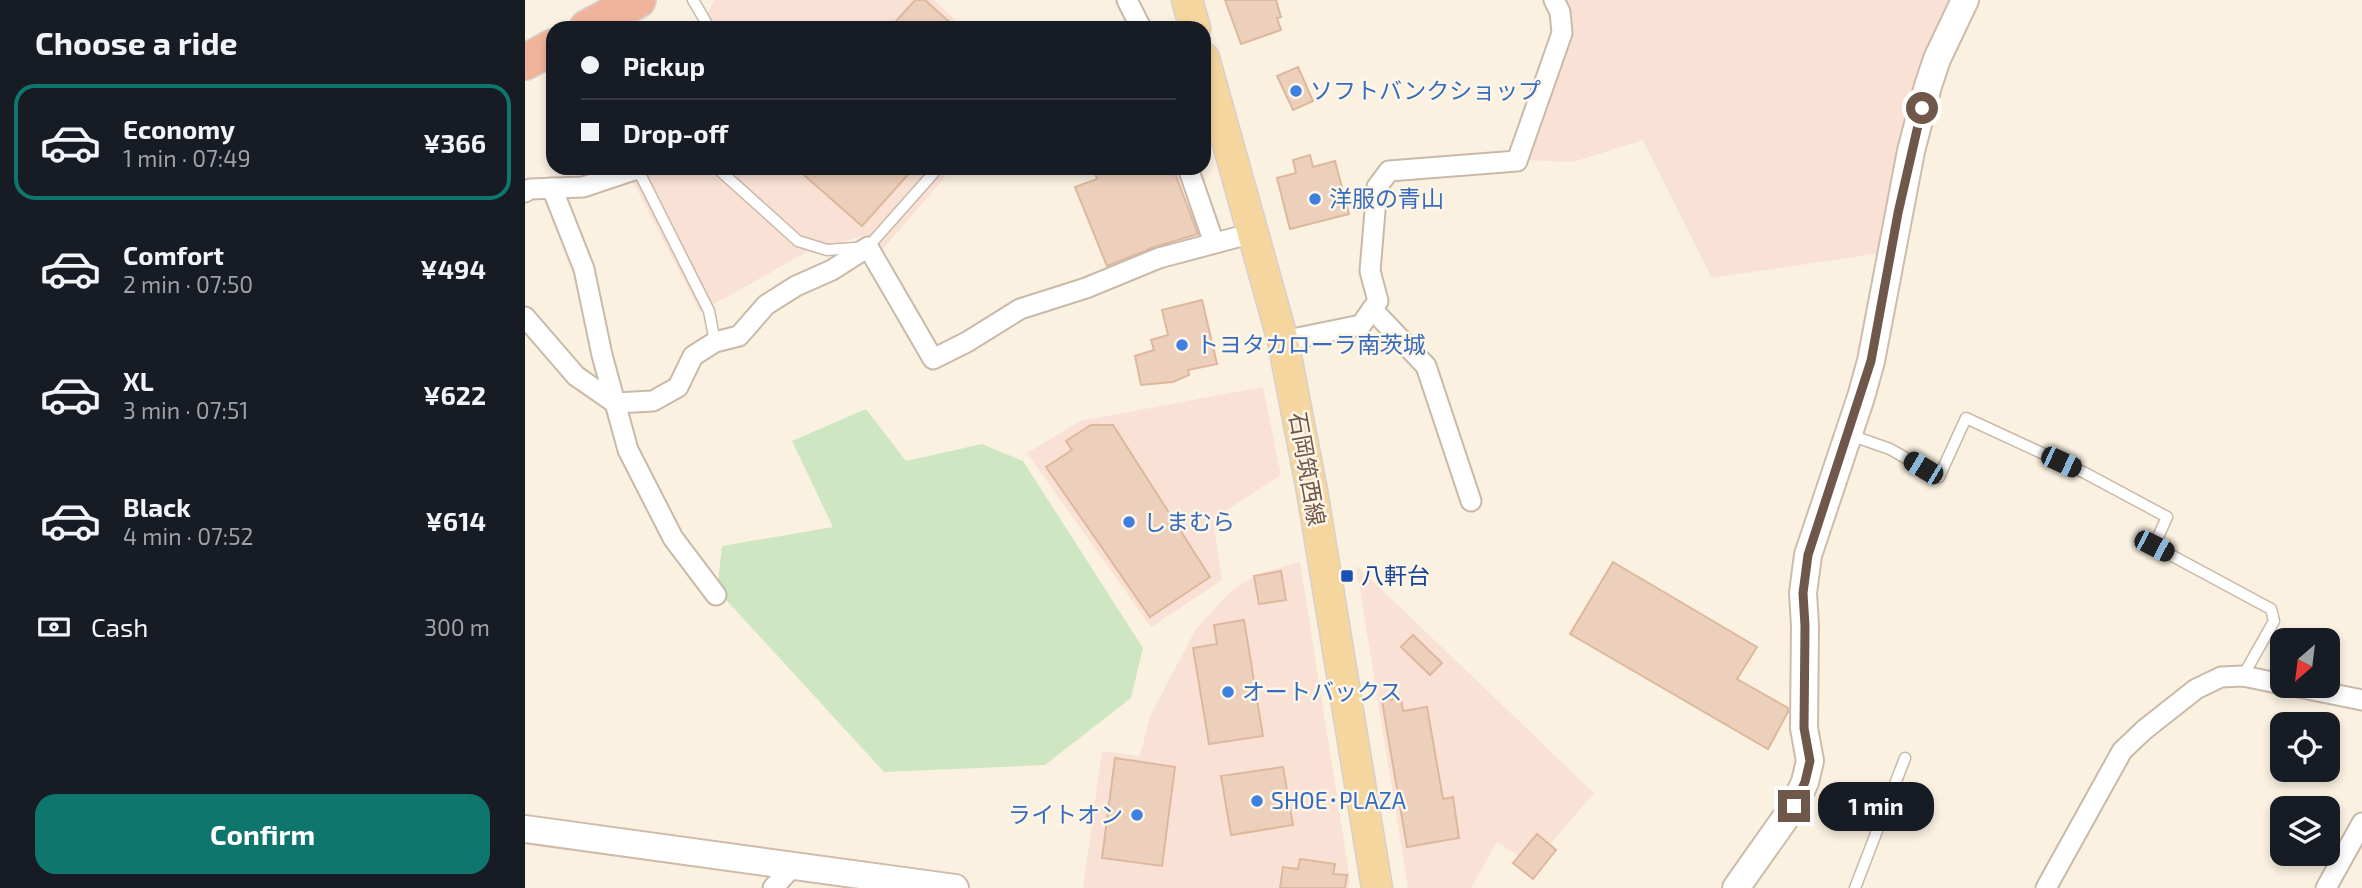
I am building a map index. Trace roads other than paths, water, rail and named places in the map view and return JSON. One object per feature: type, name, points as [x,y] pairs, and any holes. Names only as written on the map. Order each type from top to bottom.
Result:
[{"type":"highway","points":[[600,21],[638,0]]},
{"type":"highway","points":[[525,62],[546,51]]},
{"type":"main road","points":[[1187,0],[1193,21]]},
{"type":"main road","name":"石岡筑西線","points":[[1211,83],[1283,341],[1312,491],[1377,888]]},
{"type":"street","points":[[1127,0],[1138,21]]},
{"type":"street","points":[[1283,341],[1361,325],[1378,301],[1370,271],[1377,187],[1389,171],[1517,161],[1562,33],[1560,12],[1554,0]]},
{"type":"street","points":[[1736,888],[1794,806],[1810,761],[1804,728],[1803,593],[1808,555],[1871,361],[1906,176],[1928,86],[1937,59],[1965,0]]},
{"type":"street","points":[[525,192],[530,189],[583,187],[619,175]]},
{"type":"street","points":[[1190,175],[1214,243]]},
{"type":"street","points":[[552,188],[584,269],[602,355],[628,450],[673,538],[716,594]]},
{"type":"street","points":[[525,317],[576,376],[615,403],[653,401],[678,387],[693,356],[715,342],[739,336],[776,299],[796,286],[832,270],[868,247],[933,359],[967,342],[1020,309],[1086,288],[1159,258],[1253,233]]},
{"type":"street","points":[[1372,309],[1426,366],[1471,501]]},
{"type":"street","points":[[2046,888],[2122,751],[2144,730],[2196,689],[2221,677],[2243,676],[2270,682]]},
{"type":"street","points":[[2340,696],[2362,700]]},
{"type":"street","points":[[2326,888],[2362,823]]},
{"type":"street","points":[[525,829],[955,888]]},
{"type":"street","points":[[773,888],[795,864]]},
{"type":"lane","points":[[693,0],[706,21]]},
{"type":"lane","points":[[640,175],[709,311],[715,342]]},
{"type":"lane","points":[[725,175],[798,241],[827,250],[868,247],[932,175]]},
{"type":"lane","points":[[1848,434],[1891,449],[1939,477],[1966,418],[2085,473],[2167,517],[2154,546],[2271,609],[2274,621],[2243,676]]},
{"type":"lane","points":[[1855,888],[1905,758]]},
{"type":"place","name":"ソフトバンクショップ","points":[[1296,91]]},
{"type":"place","name":"洋服の青山","points":[[1315,199]]},
{"type":"place","name":"トヨタカローラ南茨城","points":[[1182,345]]},
{"type":"place","name":"しまむら","points":[[1129,522]]},
{"type":"place","name":"八軒台","points":[[1347,576]]},
{"type":"place","name":"オートバックス","points":[[1228,692]]},
{"type":"place","name":"SHOE･PLAZA","points":[[1257,801]]},
{"type":"place","name":"ライトオン","points":[[1137,815]]}]
